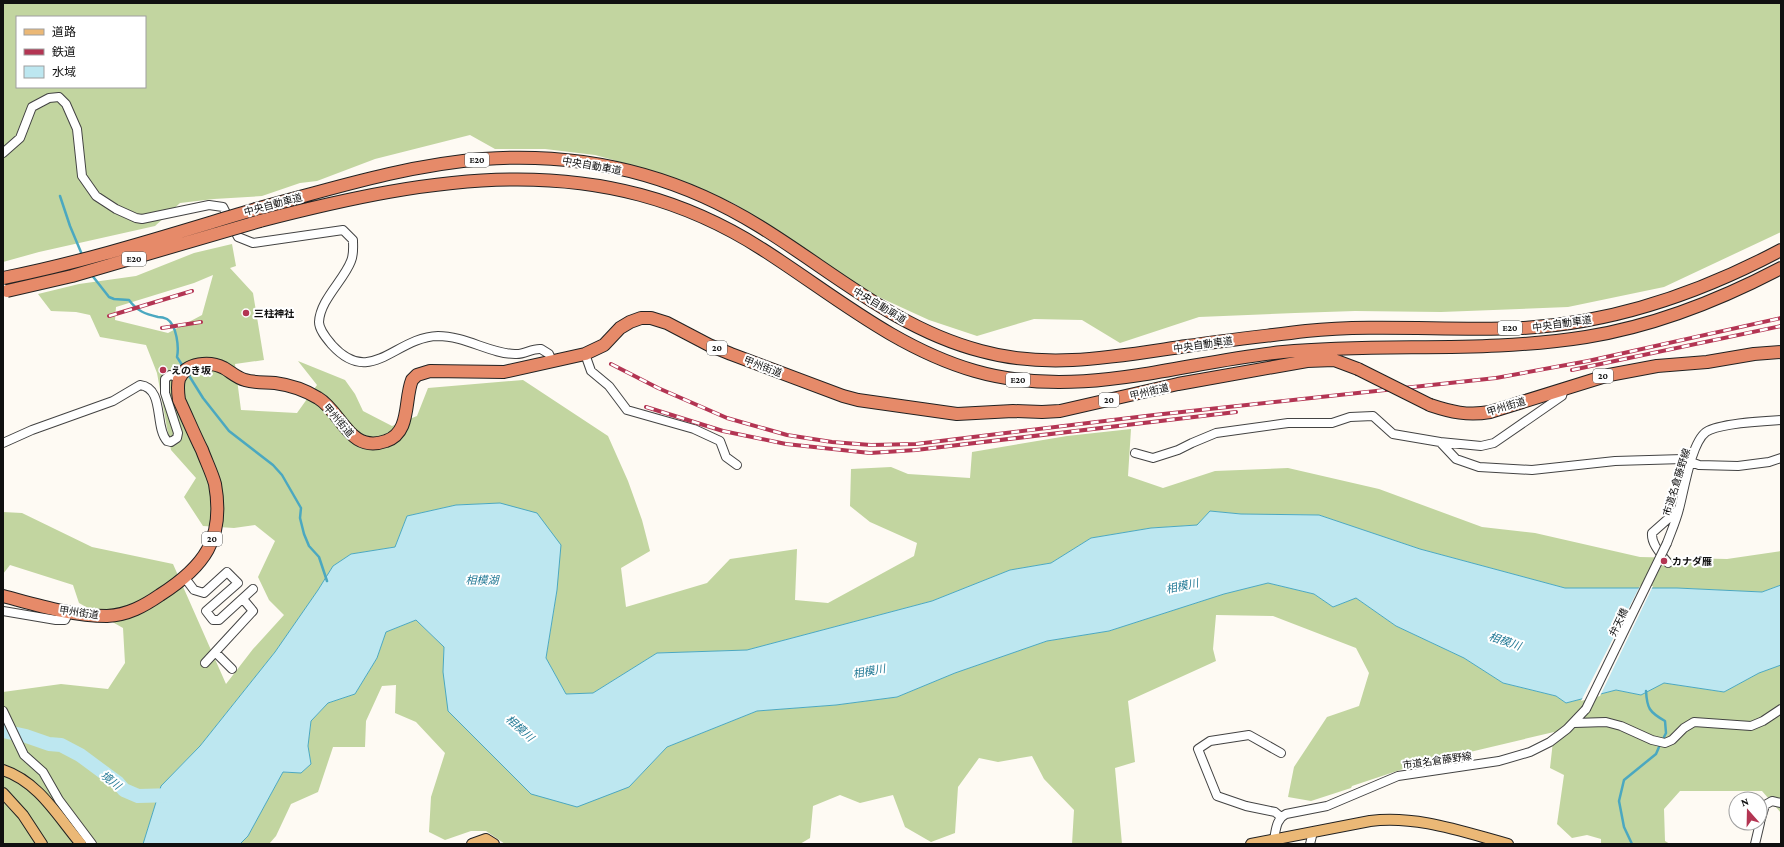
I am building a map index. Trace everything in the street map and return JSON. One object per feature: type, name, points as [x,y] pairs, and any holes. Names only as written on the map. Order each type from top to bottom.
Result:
[{"type":"highway","name":"中央自動車道","points":[[3,278],[62,266],[110,253],[256,208],[355,182],[408,170],[474,160],[510,158],[555,158],[604,165],[651,177],[698,194],[738,213],[862,296],[935,336],[979,351],[1021,359],[1049,361],[1117,357],[1226,340],[1352,328],[1525,328],[1590,320],[1688,294],[1719,281],[1781,250]]},
{"type":"highway","name":"中央自動車道","points":[[5,291],[72,276],[260,221],[321,205],[434,184],[494,180],[550,180],[594,185],[640,195],[683,208],[728,228],[761,248],[855,312],[911,345],[956,365],[1005,378],[1058,383],[1086,382],[1144,375],[1283,352],[1396,347],[1514,345],[1588,337],[1624,330],[1659,320],[1732,292],[1781,268]]},
{"type":"highway","name":"甲州街道","points":[[3,596],[69,612],[109,616],[131,612],[142,607],[196,569],[210,546],[218,513],[215,484],[180,400],[178,387],[185,373],[197,365],[207,363],[224,368],[244,380],[290,385],[302,390],[317,397],[331,408],[343,427],[356,439],[362,442],[379,443],[393,438],[404,424],[412,380],[417,375],[424,372],[438,370],[504,372],[585,354],[604,345],[620,328],[641,318],[651,318],[667,323],[709,345],[843,396],[876,404],[958,414],[1013,411],[1060,411],[1178,384],[1307,361],[1334,360],[1358,369],[1430,404],[1457,413],[1478,414],[1490,412],[1609,375],[1657,366],[1707,362],[1754,354],[1781,352]]},
{"type":"main road","points":[[3,770],[16,776],[34,788],[81,844]]},
{"type":"main road","points":[[3,793],[23,814],[42,844]]},
{"type":"main road","points":[[1251,844],[1390,818],[1429,824],[1508,844]]},
{"type":"main road","points":[[472,844],[486,839],[494,844]]},
{"type":"street","points":[[3,153],[20,138],[32,107],[49,98],[58,97],[66,104],[77,129],[82,176],[96,196],[121,212],[142,219],[209,205],[223,207],[238,237],[253,244],[342,230],[352,240],[353,250],[351,261],[324,305],[319,323],[321,330],[329,341],[339,353],[348,359],[356,362],[372,363],[418,340],[439,336],[458,338],[515,354],[541,349],[549,354],[552,361]]},
{"type":"street","points":[[585,354],[590,371],[609,386],[627,410],[694,429],[720,441],[726,457],[737,465]]},
{"type":"street","points":[[3,443],[32,430],[121,397],[140,385],[150,389],[152,392],[158,409],[162,433],[167,441],[171,442],[177,438],[178,433],[166,393],[165,379],[170,374],[185,373]]},
{"type":"street","points":[[1135,453],[1154,458],[1178,450],[1192,442],[1216,433],[1288,423],[1332,423],[1350,417],[1373,416],[1394,434],[1440,442],[1481,446],[1494,443],[1562,396],[1564,388]]},
{"type":"street","name":"市道名倉藤野線","points":[[1667,544],[1679,510],[1691,462],[1701,438],[1706,432],[1715,428],[1781,420]]},
{"type":"street","points":[[1440,442],[1456,459],[1479,467],[1532,470],[1615,461],[1684,459],[1699,465],[1738,466],[1769,462],[1781,458]]},
{"type":"street","points":[[1668,563],[1656,546],[1652,538],[1652,533],[1679,510]]},
{"type":"street","name":"弁天橋","points":[[1586,708],[1667,544]]},
{"type":"street","points":[[185,578],[194,590],[204,593],[227,572],[238,583],[206,611],[213,620],[220,620],[253,589]]},
{"type":"street","points":[[205,663],[253,611],[243,599]]},
{"type":"street","points":[[3,611],[56,620],[66,620],[69,612]]},
{"type":"street","points":[[215,652],[232,669]]},
{"type":"street","name":"市道名倉藤野線","points":[[1281,817],[1327,806],[1398,776],[1510,759],[1545,744],[1574,723],[1586,708]]},
{"type":"street","points":[[1574,723],[1606,722],[1621,726],[1652,740],[1665,743],[1672,740],[1684,728],[1694,722],[1751,726],[1763,721],[1781,709]]},
{"type":"street","points":[[3,711],[24,755],[43,772],[59,800],[92,844]]},
{"type":"street","points":[[1274,839],[1281,817],[1275,812],[1246,806],[1217,796],[1198,749],[1210,740],[1249,735],[1281,752]]},
{"type":"street","points":[[1768,803],[1772,801],[1781,803]]},
{"type":"street","points":[[1754,844],[1758,831]]},
{"type":"street","points":[[1310,844],[1313,832]]},
{"type":"green space","points":[[3,3],[1781,3],[1781,232],[1664,287],[1568,307],[1441,312],[1355,311],[1199,317],[1120,343],[1082,320],[1034,319],[977,336],[929,320],[870,293],[735,204],[694,186],[657,172],[595,155],[545,149],[495,149],[470,135],[375,159],[317,181],[300,183],[262,196],[180,203],[155,226],[39,252],[3,262]]},
{"type":"green space","points":[[232,244],[236,266],[230,268],[253,293],[264,360],[235,364],[241,410],[297,413],[317,385],[298,361],[345,380],[355,394],[363,411],[392,426],[417,416],[428,388],[523,380],[608,436],[628,481],[642,520],[650,551],[621,568],[626,607],[707,583],[730,559],[797,549],[795,600],[828,603],[914,556],[917,543],[870,522],[850,506],[851,469],[891,467],[908,474],[970,478],[972,452],[1067,436],[1131,429],[1128,476],[1163,488],[1215,471],[1288,468],[1379,489],[1482,527],[1535,533],[1640,557],[1727,559],[1781,551],[1781,585],[1762,592],[1677,588],[1565,588],[1420,549],[1319,515],[1241,514],[1210,511],[1197,525],[1151,528],[1091,538],[1051,563],[1010,570],[932,601],[747,650],[657,653],[593,693],[566,694],[546,658],[557,590],[500,503],[456,505],[407,516],[395,547],[351,554],[333,566],[275,652],[200,746],[161,786],[143,844],[3,844],[3,692],[61,684],[108,689],[125,663],[123,628],[79,603],[73,585],[10,565],[3,574],[3,512],[22,513],[92,547],[173,564],[226,684],[253,649],[284,615],[269,600],[258,577],[275,541],[255,525],[234,528],[203,526],[184,497],[196,478],[171,450],[157,373],[146,345],[100,337],[90,315],[76,312],[51,311],[38,294],[79,284],[136,276],[194,253]],"holes":[[[213,275],[202,315],[168,333],[115,320],[116,307],[194,283]]]},
{"type":"green space","points":[[1268,583],[1314,594],[1333,607],[1356,598],[1396,626],[1464,658],[1503,683],[1556,696],[1566,703],[1616,690],[1641,695],[1664,683],[1724,692],[1759,673],[1781,665],[1781,813],[1768,798],[1768,791],[1680,791],[1664,809],[1665,841],[1670,844],[1601,844],[1601,839],[1587,835],[1572,838],[1557,824],[1564,775],[1550,768],[1554,732],[1415,765],[1311,801],[1288,797],[1294,767],[1327,717],[1359,706],[1369,673],[1356,648],[1273,616],[1216,615],[1213,649],[1216,661],[1128,701],[1135,762],[1115,768],[1122,844],[1072,844],[1074,810],[1044,779],[1032,756],[998,762],[979,758],[958,787],[955,833],[931,842],[905,827],[893,795],[860,803],[840,795],[813,806],[810,838],[800,844],[505,844],[486,831],[471,831],[445,840],[429,832],[431,797],[445,753],[416,722],[395,713],[396,685],[382,686],[366,721],[365,747],[333,747],[318,792],[291,804],[276,836],[269,844],[240,844],[248,836],[283,772],[301,773],[311,764],[308,746],[311,721],[328,703],[355,694],[377,658],[386,632],[416,620],[444,647],[443,672],[629,787],[667,747],[757,711],[836,705],[897,697],[955,673],[1047,641],[1109,631],[1224,594]]},
{"type":"water","name":"相模湖","points":[[500,503],[537,513],[561,545],[557,590],[546,658],[566,694],[593,693],[657,653],[747,650],[932,601],[1010,570],[1051,563],[1091,538],[1151,528],[1197,525],[1210,511],[1241,514],[1319,515],[1420,549],[1565,588],[1677,588],[1762,592],[1781,585],[1781,665],[1759,673],[1724,692],[1664,683],[1641,695],[1616,690],[1566,703],[1556,696],[1503,683],[1464,658],[1396,626],[1356,598],[1333,607],[1314,594],[1268,583],[1224,594],[1109,631],[1047,641],[955,673],[897,697],[836,705],[757,711],[667,747],[629,787],[577,807],[531,794],[448,711],[443,672],[444,647],[416,620],[386,632],[377,658],[355,694],[328,703],[311,721],[308,746],[311,764],[301,773],[283,772],[248,836],[240,844],[143,844],[161,786],[200,746],[275,652],[333,566],[351,554],[395,547],[407,516],[456,505]]},
{"type":"pier","points":[[1640,586],[1653,586],[1600,696],[1581,701]]},
{"type":"waterway","points":[[60,196],[70,226],[83,257]]},
{"type":"waterway","points":[[91,274],[109,297],[114,299],[129,300],[142,312],[165,318],[170,322],[175,331],[178,348],[177,357],[184,368]]},
{"type":"waterway","points":[[188,374],[203,398],[229,431],[273,465],[282,475],[301,508],[300,518],[304,534],[309,546],[319,557],[327,581]]},
{"type":"waterway","points":[[1646,691],[1648,706],[1655,715],[1665,721],[1666,733],[1664,737]]},
{"type":"waterway","name":"境川","points":[[3,731],[26,736],[49,744],[61,745],[80,755],[118,783],[124,790],[138,796],[175,795]]},
{"type":"waterway","points":[[1632,844],[1624,827],[1619,801],[1624,780],[1656,754],[1659,747]]},
{"type":"railway","points":[[109,316],[192,291]]},
{"type":"railway","points":[[611,364],[658,388],[727,418],[787,435],[832,442],[871,445],[916,444],[1154,415],[1496,378],[1588,361],[1781,318]]},
{"type":"railway","points":[[162,328],[201,322]]},
{"type":"railway","points":[[1572,370],[1781,326]]},
{"type":"railway","points":[[646,407],[723,431],[786,444],[870,453],[916,450],[1236,412]]},
{"type":"place","name":"三柱神社","points":[[246,313]]},
{"type":"place","name":"えのき坂","points":[[163,370]]},
{"type":"place","name":"カナダ雁","points":[[1664,561]]},
{"type":"water label","name":"相模川","points":[[1182,586]]},
{"type":"water label","name":"相模川","points":[[1505,641]]},
{"type":"water label","name":"相模川","points":[[869,671]]},
{"type":"water label","name":"相模川","points":[[520,728]]}]
